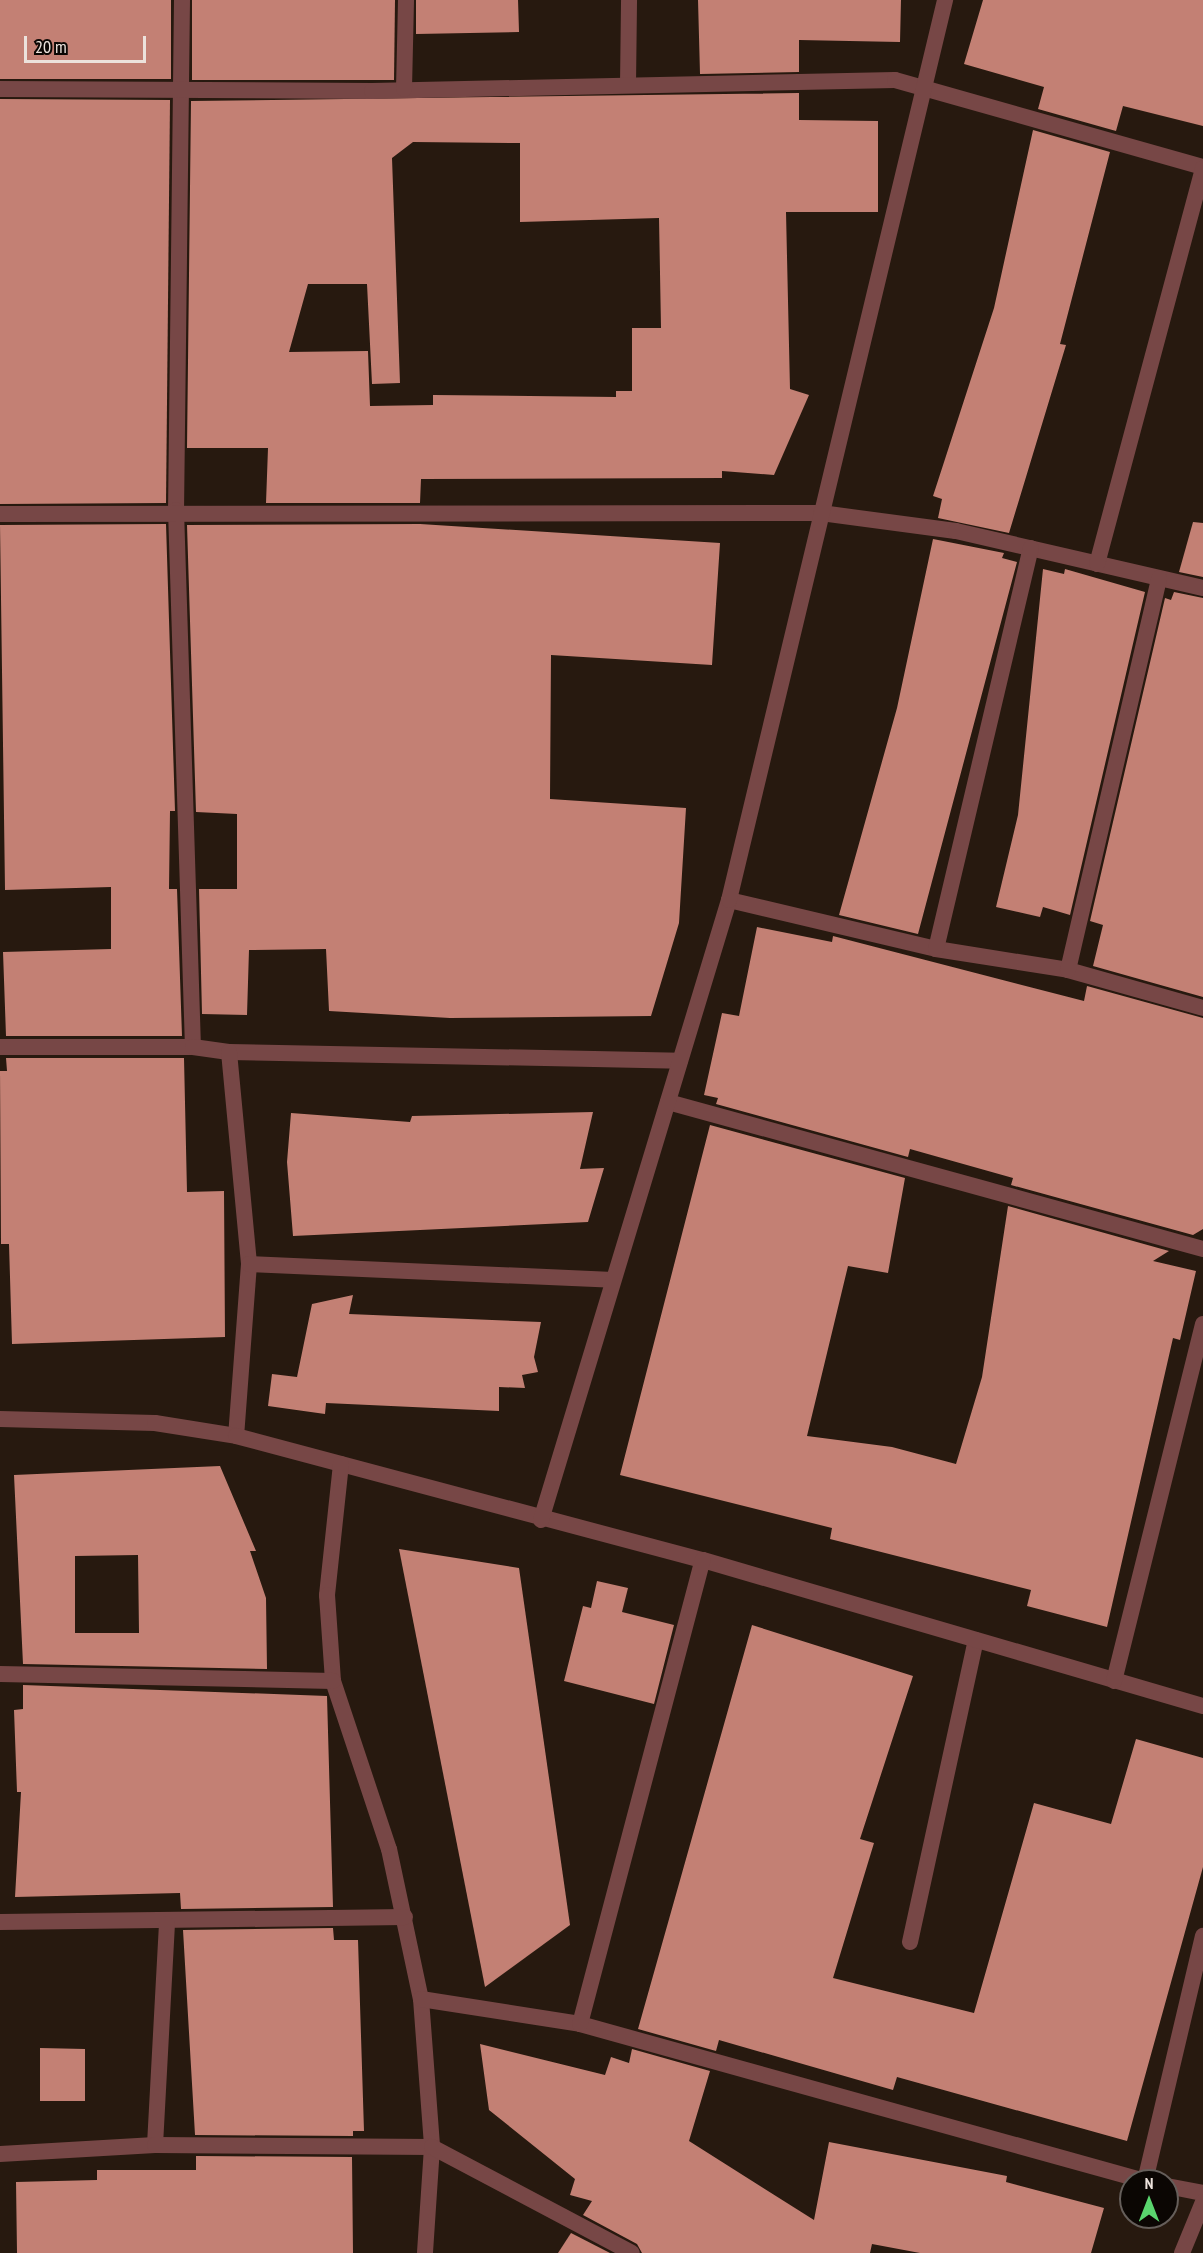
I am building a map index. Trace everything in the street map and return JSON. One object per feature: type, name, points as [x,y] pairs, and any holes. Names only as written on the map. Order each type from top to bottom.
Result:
[{"type":"street","points":[[182,0],[179,90],[183,201],[176,510],[193,1047]]},
{"type":"street","points":[[404,89],[406,0]]},
{"type":"street","points":[[628,85],[629,0]]},
{"type":"street","points":[[541,1520],[729,900],[921,88],[945,0]]},
{"type":"street","points":[[0,89],[404,89],[870,79],[921,88],[1203,167],[1097,564]]},
{"type":"street","points":[[0,514],[176,510],[821,513],[892,520],[1030,548],[1203,588]]},
{"type":"street","points":[[936,949],[1030,548]]},
{"type":"street","points":[[1068,970],[1159,578]]},
{"type":"street","points":[[729,900],[936,949],[1068,970],[1203,1008]]},
{"type":"street","points":[[0,1047],[193,1047],[229,1052],[680,1061]]},
{"type":"street","points":[[229,1052],[249,1264],[236,1436]]},
{"type":"street","points":[[668,1102],[1203,1249]]},
{"type":"street","points":[[249,1264],[613,1281]]},
{"type":"street","points":[[1114,1681],[1203,1324]]},
{"type":"street","points":[[0,1419],[155,1423],[236,1436],[541,1520],[703,1560],[1203,1706]]},
{"type":"street","points":[[341,1464],[327,1595],[333,1681],[405,1917],[421,1999],[432,2147],[424,2253]]},
{"type":"street","points":[[580,2024],[703,1560]]},
{"type":"street","points":[[910,1942],[976,1640]]},
{"type":"street","points":[[0,1674],[333,1681]]},
{"type":"street","points":[[0,1922],[167,1924],[405,1917]]},
{"type":"street","points":[[155,2145],[167,1924]]},
{"type":"street","points":[[1148,2169],[1203,1936]]},
{"type":"street","points":[[421,1999],[580,2024],[1119,2174]]},
{"type":"street","points":[[0,2154],[155,2145],[432,2147],[632,2253]]},
{"type":"street","points":[[1179,2188],[1203,2193]]},
{"type":"street","points":[[1182,2253],[1203,2202]]},
{"type":"building","points":[[0,0],[171,0],[171,79],[0,79]]},
{"type":"building","points":[[192,0],[395,0],[394,80],[192,80]]},
{"type":"building","points":[[416,0],[518,0],[519,32],[416,34]]},
{"type":"building","points":[[698,0],[901,0],[900,42],[799,40],[799,72],[700,74]]},
{"type":"building","points":[[983,0],[1203,0],[1203,126],[1123,106],[1116,131],[1038,109],[1044,87],[964,64]]},
{"type":"building","points":[[799,93],[799,120],[878,121],[878,212],[786,212],[790,389],[809,395],[774,475],[722,471],[722,478],[421,479],[420,503],[266,503],[268,448],[187,448],[191,101]],"holes":[[[413,142],[520,143],[520,222],[659,218],[661,328],[632,328],[632,391],[616,391],[616,397],[433,395],[433,405],[370,406],[368,351],[289,352],[308,284],[367,284],[372,384],[400,383],[392,158]]]},
{"type":"building","points":[[0,99],[170,100],[166,503],[0,504]]},
{"type":"building","points":[[1033,130],[1110,152],[1060,344],[1066,345],[1009,533],[938,518],[942,499],[933,496],[994,308]]},
{"type":"building","points":[[1193,522],[1203,523],[1203,577],[1179,572]]},
{"type":"building","points":[[166,524],[175,811],[170,811],[169,889],[177,889],[182,1036],[6,1036],[3,952],[111,949],[111,887],[5,890],[0,525]]},
{"type":"building","points":[[420,524],[720,543],[712,665],[551,655],[550,799],[686,808],[679,923],[651,1016],[450,1018],[329,1011],[326,949],[249,950],[247,1015],[202,1014],[199,889],[237,889],[237,814],[196,812],[187,525]]},
{"type":"building","points":[[933,539],[1004,553],[1002,558],[1017,562],[918,934],[839,915],[897,708]]},
{"type":"building","points":[[1043,569],[1064,574],[1065,569],[1145,592],[1070,915],[1043,907],[1040,917],[996,907],[1018,815]]},
{"type":"building","points":[[1174,592],[1203,598],[1203,997],[1093,966],[1103,925],[1090,921],[1165,598],[1171,600]]},
{"type":"building","points":[[757,927],[832,942],[833,936],[1084,1001],[1087,986],[1203,1018],[1203,1229],[1193,1235],[1011,1185],[1013,1178],[910,1149],[908,1157],[716,1104],[718,1098],[704,1095],[722,1013],[739,1016]]},
{"type":"building","points":[[6,1058],[184,1058],[187,1192],[224,1191],[225,1337],[12,1344],[9,1244],[1,1244],[0,1071],[7,1071]]},
{"type":"building","points":[[593,1112],[580,1169],[604,1168],[588,1222],[293,1236],[287,1162],[291,1113],[410,1122],[412,1116]]},
{"type":"building","points":[[710,1125],[905,1178],[888,1273],[848,1266],[807,1436],[892,1447],[956,1464],[982,1377],[1008,1206],[1169,1251],[1153,1261],[1196,1271],[1180,1340],[1173,1338],[1107,1627],[1027,1606],[1031,1590],[830,1539],[832,1528],[620,1475]]},
{"type":"building","points":[[353,1295],[349,1314],[541,1322],[534,1357],[538,1372],[522,1375],[525,1388],[499,1387],[499,1411],[326,1403],[325,1414],[268,1406],[272,1374],[297,1377],[312,1304]]},
{"type":"building","points":[[220,1466],[256,1551],[250,1551],[266,1598],[267,1669],[23,1664],[14,1475]],"holes":[[[138,1555],[139,1633],[75,1633],[75,1556]]]},
{"type":"building","points":[[399,1549],[519,1568],[570,1925],[485,1987]]},
{"type":"building","points":[[597,1581],[628,1588],[622,1612],[674,1625],[654,1704],[564,1681],[583,1606],[591,1608]]},
{"type":"building","points":[[752,1625],[913,1676],[860,1839],[874,1843],[833,1978],[974,2013],[1034,1803],[1111,1824],[1136,1739],[1203,1758],[1203,1867],[1127,2141],[897,2077],[893,2090],[719,2040],[716,2051],[638,2029]]},
{"type":"building","points":[[23,1685],[327,1696],[333,1907],[181,1909],[180,1893],[15,1897],[21,1792],[17,1792],[14,1710],[23,1709]]},
{"type":"building","points":[[333,1928],[334,1940],[358,1940],[364,2131],[353,2131],[353,2136],[195,2135],[183,1930]]},
{"type":"building","points":[[480,2044],[605,2075],[611,2057],[629,2063],[632,2049],[710,2071],[689,2141],[814,2220],[829,2142],[1007,2176],[1006,2182],[1104,2208],[1091,2253],[920,2253],[872,2244],[870,2253],[642,2253],[637,2244],[583,2215],[592,2201],[570,2195],[575,2179],[489,2110]]},
{"type":"building","points":[[40,2048],[85,2049],[85,2101],[40,2101]]},
{"type":"building","points":[[196,2156],[352,2157],[353,2253],[17,2253],[16,2182],[97,2180],[97,2170],[196,2170]]},
{"type":"building","points":[[571,2233],[610,2253],[558,2253]]}]
